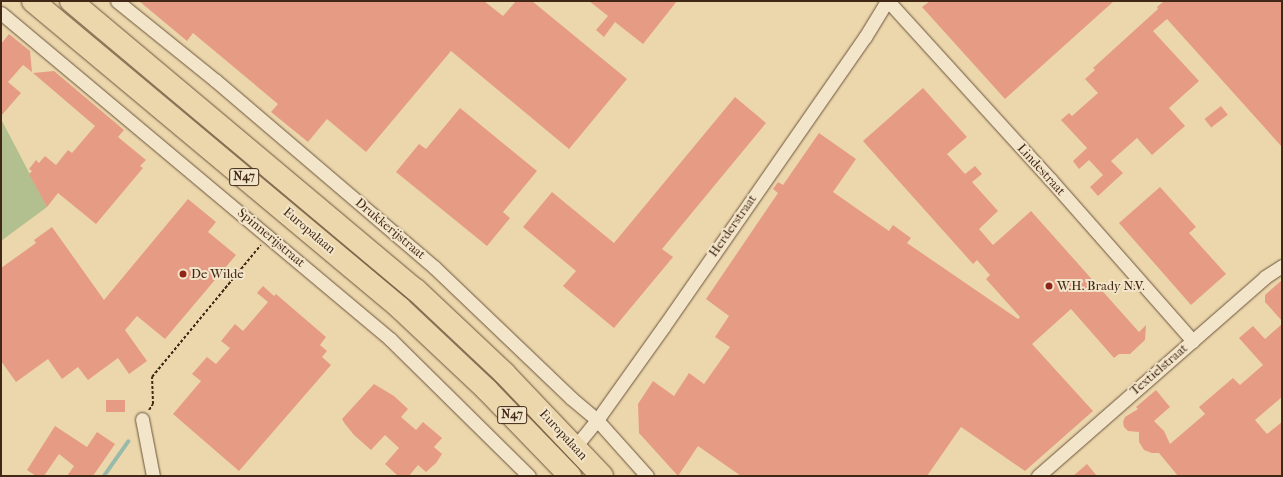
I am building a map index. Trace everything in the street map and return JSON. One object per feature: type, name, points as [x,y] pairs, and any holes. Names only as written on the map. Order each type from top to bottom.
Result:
[{"type":"highway","name":"Europalaan","points":[[33,1],[400,308],[487,390],[570,476]]},
{"type":"highway","name":"Europalaan","points":[[71,1],[416,290],[504,373],[602,476]]},
{"type":"street","name":"Drukkerijstraat","points":[[117,1],[215,80],[434,267],[571,398],[597,420],[647,476]]},
{"type":"street","name":"Herderstraat","points":[[575,447],[597,420],[860,43],[887,1]]},
{"type":"street","name":"Lindestraat","points":[[887,1],[1045,173],[1193,341]]},
{"type":"street","name":"Spinnerijstraat","points":[[1,13],[390,339],[529,476]]},
{"type":"street","name":"Textielstraat","points":[[1038,476],[1264,277],[1282,266]]},
{"type":"street","points":[[142,419],[153,476]]},
{"type":"path","points":[[142,419],[153,404],[152,378],[268,236]]},
{"type":"green space","points":[[1,119],[47,207],[1,241]]},
{"type":"building","points":[[139,1],[484,1],[503,16],[516,1],[532,1],[627,79],[569,149],[451,51],[366,152],[327,119],[308,142],[271,112],[278,104],[193,33],[187,41]]},
{"type":"building","points":[[589,1],[677,1],[643,44],[615,22],[604,37],[596,30],[608,16]]},
{"type":"building","points":[[930,1],[1114,1],[1005,99],[922,7]]},
{"type":"building","points":[[1164,1],[1282,1],[1282,147],[1167,19],[1153,31],[1199,81],[1169,108],[1185,126],[1152,155],[1137,138],[1111,161],[1123,173],[1098,196],[1090,187],[1103,175],[1089,160],[1079,169],[1073,161],[1087,148],[1061,120],[1069,113],[1072,116],[1098,93],[1085,79],[1095,70],[1093,68],[1158,9],[1157,7]]},
{"type":"building","points":[[9,34],[30,51],[32,72],[23,65],[8,82],[21,93],[1,116],[1,44]]},
{"type":"building","points":[[54,71],[124,130],[118,137],[146,160],[140,166],[143,168],[96,224],[58,193],[47,207],[29,174],[32,171],[29,169],[36,160],[39,163],[45,156],[56,165],[68,150],[72,153],[95,126],[33,73]]},
{"type":"building","points":[[923,88],[967,137],[947,154],[965,174],[975,166],[982,174],[972,182],[998,211],[979,229],[993,245],[1031,211],[1139,332],[1146,325],[1145,340],[1130,354],[1119,354],[1114,358],[1071,309],[1032,344],[1093,411],[1025,471],[961,427],[927,476],[741,476],[698,446],[678,476],[639,433],[638,404],[653,381],[674,396],[689,373],[704,384],[730,347],[715,337],[729,316],[706,299],[778,193],[773,189],[778,182],[783,185],[819,133],[856,159],[833,192],[889,231],[893,225],[911,238],[907,243],[1018,319],[1020,317],[986,279],[990,275],[977,260],[973,264],[863,141]]},
{"type":"building","points":[[735,97],[766,123],[662,249],[673,257],[614,328],[563,286],[576,271],[523,227],[552,192],[614,243]]},
{"type":"building","points":[[1221,106],[1228,115],[1211,128],[1204,119]]},
{"type":"building","points":[[460,108],[537,171],[503,212],[510,218],[487,246],[396,172],[419,144],[426,149]]},
{"type":"building","points":[[1160,187],[1196,227],[1189,233],[1226,274],[1191,305],[1119,223]]},
{"type":"building","points":[[188,199],[216,222],[208,232],[236,255],[165,339],[137,316],[125,330],[147,361],[129,374],[118,358],[88,380],[78,367],[62,379],[48,359],[16,382],[1,361],[1,268],[36,243],[34,240],[52,227],[104,300]]},
{"type":"building","points":[[1282,280],[1282,321],[1265,302],[1265,295]]},
{"type":"building","points":[[263,286],[274,296],[276,294],[326,337],[320,345],[327,351],[322,357],[331,365],[239,471],[173,414],[201,381],[192,374],[207,357],[216,364],[230,348],[221,341],[235,324],[243,331],[268,302],[257,293]]},
{"type":"building","points":[[1282,324],[1282,397],[1255,420],[1267,434],[1282,422],[1282,476],[1178,476],[1159,453],[1152,453],[1144,450],[1139,442],[1139,432],[1128,431],[1124,427],[1123,422],[1125,417],[1138,409],[1136,407],[1156,390],[1170,407],[1154,421],[1164,431],[1170,444],[1205,414],[1199,407],[1233,378],[1240,385],[1263,365],[1239,338],[1253,326],[1265,339]]},
{"type":"building","points":[[374,384],[394,396],[408,409],[401,417],[416,430],[423,422],[442,438],[434,447],[442,454],[436,463],[426,472],[418,465],[409,476],[398,476],[385,464],[399,448],[385,435],[371,450],[354,435],[342,419]]},
{"type":"building","points":[[106,400],[125,400],[125,412],[106,412]]},
{"type":"building","points":[[55,426],[87,447],[97,432],[115,444],[93,476],[67,476],[74,466],[59,454],[44,476],[36,476],[27,470]]},
{"type":"building","points":[[1087,464],[1097,476],[1073,476]]},
{"type":"waterway","points":[[104,476],[128,442]]},
{"type":"place","name":"De Wilde","points":[[183,274]]},
{"type":"place","name":"W.H. Brady N.V.","points":[[1049,286]]}]
